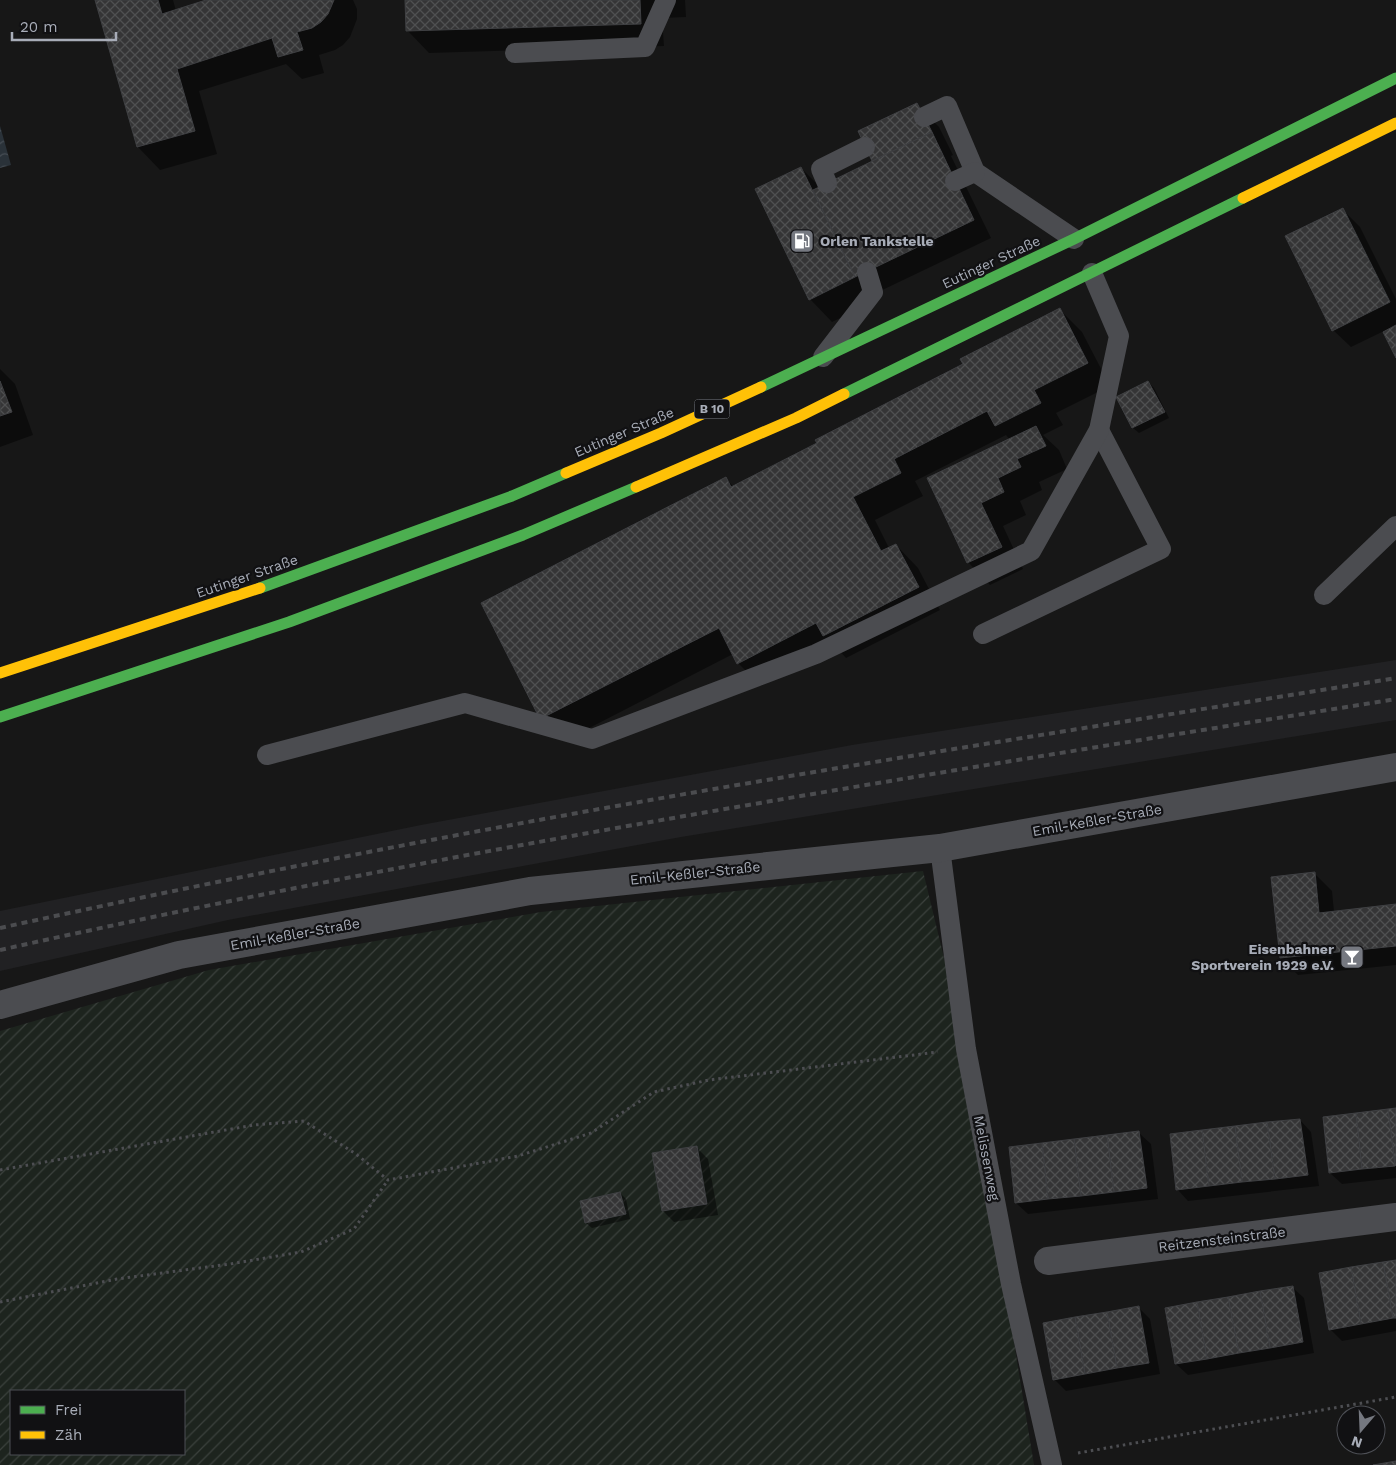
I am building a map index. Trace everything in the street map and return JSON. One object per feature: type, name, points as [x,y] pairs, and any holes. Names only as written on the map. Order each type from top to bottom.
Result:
[{"type":"main road","name":"Eutinger Straße","points":[[0,673],[296,576],[512,496],[661,433],[1074,239],[1396,78]]},
{"type":"main road","points":[[0,717],[290,622],[524,535],[796,418],[1396,123]]},
{"type":"street","name":"Emil-Keßler-Straße","points":[[0,1005],[179,955],[530,891],[940,848],[1125,823],[1396,767]]},
{"type":"street","name":"Reitzensteinstraße","points":[[1048,1261],[1396,1217]]},
{"type":"lane","points":[[515,53],[645,47],[666,0]]},
{"type":"lane","points":[[924,117],[947,106],[975,172],[1074,239]]},
{"type":"lane","points":[[827,183],[821,169],[865,147]]},
{"type":"lane","points":[[955,181],[975,172]]},
{"type":"lane","points":[[822,359],[873,292],[867,272]]},
{"type":"lane","points":[[267,754],[465,704],[592,739],[816,654],[1031,551],[1099,430],[1119,336],[1092,272]]},
{"type":"lane","points":[[983,634],[1161,549],[1099,430]]},
{"type":"lane","points":[[1324,595],[1396,526]]},
{"type":"lane","name":"Melissenweg","points":[[940,848],[966,1049],[1011,1284],[1051,1461]]},
{"type":"path","points":[[0,1302],[117,1279],[230,1264],[300,1252],[354,1228],[388,1180],[518,1156],[591,1133],[654,1092],[709,1080],[966,1049]]},
{"type":"path","points":[[0,1170],[254,1125],[304,1121],[356,1154],[388,1180]]},
{"type":"path","points":[[1051,1461],[1396,1397]]},
{"type":"shaded area","points":[[1396,660],[1396,720],[681,837],[228,920],[0,971],[0,911],[421,825],[852,745]]},
{"type":"shaded area","points":[[923,871],[966,1049],[1034,1465],[0,1465],[0,1031],[209,970],[541,912]]},
{"type":"water","points":[[0,126],[11,165],[0,168]]},
{"type":"building","points":[[95,0],[158,0],[162,14],[206,0],[334,0],[328,14],[321,22],[312,28],[297,32],[303,50],[278,57],[272,38],[177,69],[195,131],[137,147]]},
{"type":"building","points":[[405,0],[640,0],[641,24],[406,31]]},
{"type":"building","points":[[917,103],[932,132],[872,161],[858,131]]},
{"type":"building","points":[[932,132],[974,220],[855,277],[813,190]]},
{"type":"building","points":[[801,167],[855,277],[809,300],[755,189]]},
{"type":"building","points":[[1343,208],[1390,302],[1332,331],[1285,236]]},
{"type":"building","points":[[1060,308],[1088,363],[1034,390],[1041,403],[995,426],[987,411],[894,459],[901,473],[853,497],[881,551],[896,544],[919,587],[823,636],[816,623],[737,664],[719,628],[540,719],[481,603],[726,477],[731,487],[817,443],[815,440],[963,364],[960,359]]},
{"type":"building","points":[[1396,325],[1396,358],[1383,332]]},
{"type":"building","points":[[0,381],[12,412],[0,416]]},
{"type":"building","points":[[1148,381],[1165,412],[1132,428],[1116,397]]},
{"type":"building","points":[[1036,426],[1046,446],[1017,459],[1021,467],[998,478],[1004,492],[981,503],[1002,547],[967,563],[927,478]]},
{"type":"building","points":[[1315,872],[1319,913],[1396,904],[1396,946],[1280,958],[1271,877]]},
{"type":"building","points":[[1396,1108],[1396,1165],[1395,1166],[1388,1109]]},
{"type":"building","points":[[1388,1109],[1395,1166],[1362,1169],[1356,1113]]},
{"type":"building","points":[[1356,1113],[1362,1169],[1329,1173],[1323,1117]]},
{"type":"building","points":[[1300,1119],[1308,1175],[1275,1179],[1267,1122]]},
{"type":"building","points":[[1267,1122],[1275,1179],[1242,1182],[1235,1126]]},
{"type":"building","points":[[1235,1126],[1242,1182],[1209,1186],[1202,1130]]},
{"type":"building","points":[[1202,1130],[1209,1186],[1176,1190],[1170,1134]]},
{"type":"building","points":[[1139,1131],[1147,1188],[1114,1192],[1107,1135]]},
{"type":"building","points":[[1107,1135],[1114,1192],[1081,1196],[1074,1139]]},
{"type":"building","points":[[1074,1139],[1081,1196],[1048,1199],[1042,1143]]},
{"type":"building","points":[[1042,1143],[1048,1199],[1015,1203],[1009,1147]]},
{"type":"building","points":[[697,1146],[707,1204],[662,1211],[652,1153]]},
{"type":"building","points":[[620,1192],[626,1214],[585,1223],[580,1201]]},
{"type":"building","points":[[1396,1260],[1396,1318],[1393,1318],[1383,1262]]},
{"type":"building","points":[[1383,1262],[1393,1318],[1361,1324],[1351,1267]]},
{"type":"building","points":[[1351,1267],[1361,1324],[1329,1330],[1319,1273]]},
{"type":"building","points":[[1293,1286],[1303,1342],[1270,1348],[1260,1291]]},
{"type":"building","points":[[1260,1291],[1270,1348],[1239,1353],[1228,1297]]},
{"type":"building","points":[[1228,1297],[1239,1353],[1207,1359],[1197,1302]]},
{"type":"building","points":[[1197,1302],[1207,1359],[1175,1364],[1165,1308]]},
{"type":"building","points":[[1139,1306],[1149,1363],[1117,1368],[1107,1312]]},
{"type":"building","points":[[1107,1312],[1117,1368],[1085,1374],[1075,1317]]},
{"type":"building","points":[[1075,1317],[1085,1374],[1053,1380],[1043,1323]]},
{"type":"building","points":[[1396,1461],[1396,1465],[1373,1465]]},
{"type":"railway","points":[[0,928],[267,872],[624,805],[884,760],[1396,678]]},
{"type":"railway","points":[[0,950],[173,913],[522,845],[871,784],[1396,699]]},
{"type":"traffic: fast","points":[[761,387],[1074,239],[1396,78]]},
{"type":"traffic: fast","points":[[844,394],[1243,198]]},
{"type":"traffic: fast","points":[[260,588],[512,496],[566,473]]},
{"type":"traffic: fast","points":[[0,717],[289,622],[523,535],[636,487]]},
{"type":"traffic: slow","points":[[1243,198],[1396,123]]},
{"type":"traffic: slow","points":[[566,473],[661,433],[761,387]]},
{"type":"traffic: slow","points":[[636,487],[796,418],[844,394]]},
{"type":"traffic: slow","points":[[0,673],[260,588]]},
{"type":"place","name":"Orlen Tankstelle","points":[[802,241]]},
{"type":"place","name":"Eisenbahner Sportverein 1929 e.V.","points":[[1352,957]]}]
